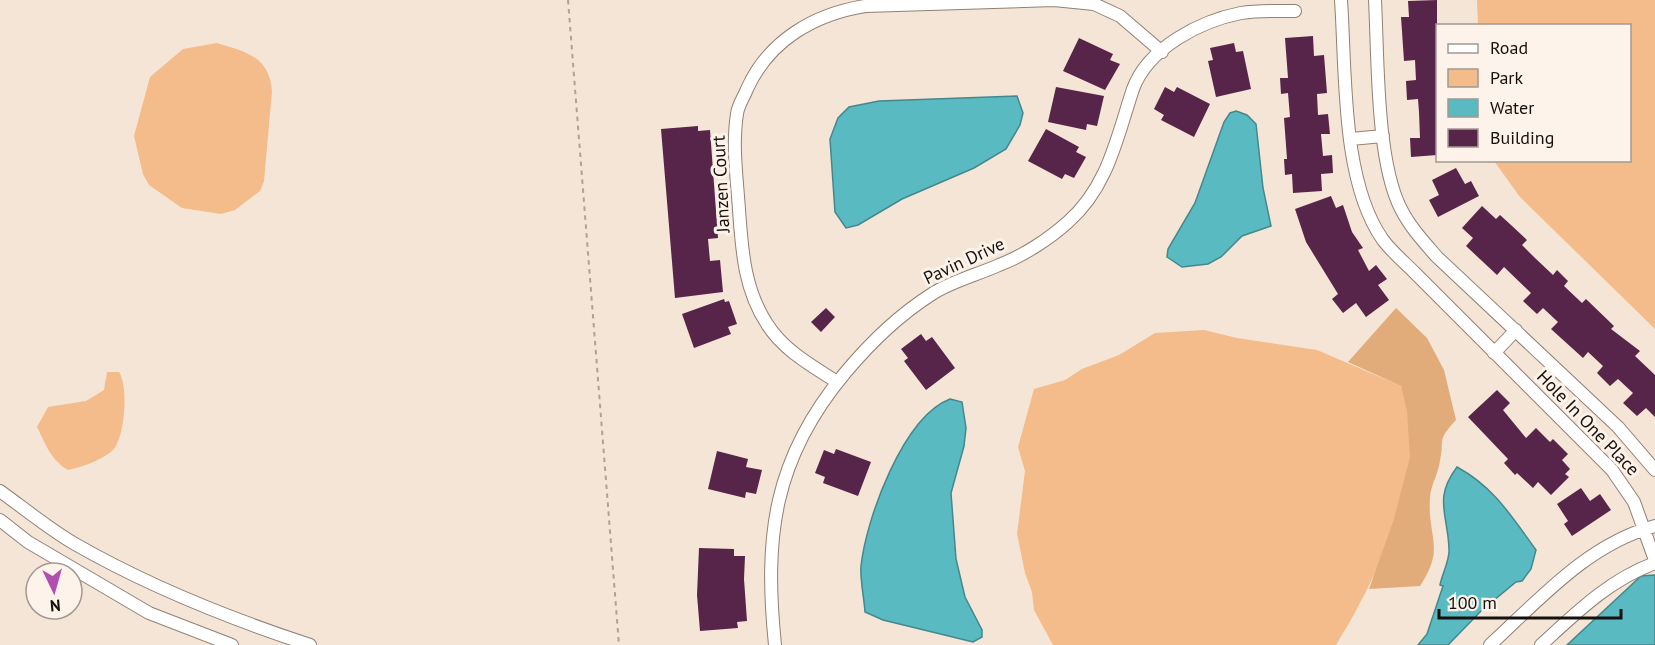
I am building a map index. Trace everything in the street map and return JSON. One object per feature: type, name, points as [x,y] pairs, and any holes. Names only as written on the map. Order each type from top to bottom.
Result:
[{"type":"street","name":"Janzen Court","points":[[837,382],[795,354],[767,326],[754,300],[744,268],[734,144],[737,111],[754,74],[780,43],[807,23],[837,11],[865,6],[1054,0],[1094,4],[1120,16],[1162,52]]},
{"type":"street","name":"Hole In One Place","points":[[1341,0],[1356,185],[1384,240],[1612,470],[1649,527],[1655,562]]},
{"type":"street","name":"Hole In One Place","points":[[1375,0],[1383,136],[1389,178],[1400,209],[1437,257],[1618,428],[1655,470]]},
{"type":"street","name":"Pavin Drive","points":[[775,645],[770,567],[780,492],[792,454],[813,413],[837,382],[868,345],[933,293],[1001,265],[1034,247],[1068,222],[1091,196],[1110,161],[1134,87],[1143,70],[1162,52],[1183,35],[1207,23],[1242,13],[1295,11]]},
{"type":"street","points":[[1351,139],[1383,136]]},
{"type":"street","points":[[1494,353],[1516,330]]},
{"type":"street","points":[[0,491],[72,543],[140,579],[203,607],[310,645]]},
{"type":"street","points":[[0,520],[28,542],[149,613],[232,645]]},
{"type":"street","points":[[1490,645],[1578,565],[1615,541],[1649,527]]},
{"type":"street","points":[[1541,645],[1606,588],[1634,571],[1655,562]]},
{"type":"path","points":[[568,0],[619,645]]},
{"type":"green space","points":[[1477,0],[1655,0],[1655,329],[1520,197],[1495,162],[1631,162],[1631,24],[1478,24]]},
{"type":"green space","points":[[217,43],[246,53],[261,63],[270,79],[272,91],[264,181],[260,191],[235,210],[221,214],[182,208],[149,185],[143,174],[134,136],[150,77],[183,49]]},
{"type":"green space","points":[[1204,330],[1237,338],[1317,350],[1401,386],[1411,450],[1406,483],[1392,531],[1361,602],[1336,645],[1053,645],[1034,610],[1032,592],[1025,573],[1017,534],[1025,471],[1018,447],[1034,389],[1065,380],[1082,369],[1119,355],[1155,333]]},
{"type":"green space","points":[[107,372],[119,372],[124,389],[124,414],[120,437],[111,452],[90,463],[68,470],[53,457],[37,427],[48,407],[86,401],[104,390]]},
{"type":"shaded area","points":[[1396,308],[1427,338],[1444,370],[1456,420],[1443,436],[1439,466],[1431,493],[1430,511],[1434,552],[1428,573],[1420,586],[1369,589],[1394,519],[1410,457],[1407,412],[1401,386],[1348,362]]},
{"type":"water","points":[[1017,96],[1023,113],[1020,125],[1006,149],[974,168],[902,199],[858,225],[846,228],[835,212],[830,139],[838,118],[849,107],[879,101]]},
{"type":"water","points":[[1236,111],[1247,115],[1256,124],[1263,188],[1271,226],[1242,236],[1221,257],[1208,264],[1182,267],[1167,257],[1168,249],[1195,203],[1224,122],[1230,113]]},
{"type":"water","points":[[950,399],[962,402],[966,428],[964,446],[951,493],[956,559],[965,597],[982,630],[982,637],[973,642],[883,620],[865,612],[862,583],[861,566],[864,546],[879,497],[890,472],[917,426],[933,409]]},
{"type":"water","points":[[1457,467],[1492,493],[1536,550],[1531,569],[1522,581],[1516,582],[1481,611],[1448,645],[1418,645],[1427,634],[1443,586],[1440,585],[1449,553],[1444,507],[1445,488]]},
{"type":"water","points":[[1655,575],[1655,645],[1567,645],[1641,576]]},
{"type":"building","points":[[1437,0],[1436,155],[1411,157],[1410,138],[1420,138],[1418,99],[1407,100],[1406,81],[1416,80],[1415,60],[1404,61],[1401,17],[1409,17],[1408,1]]},
{"type":"building","points":[[1313,36],[1314,56],[1324,55],[1327,93],[1317,94],[1318,115],[1328,114],[1330,134],[1321,134],[1323,156],[1332,155],[1333,173],[1321,174],[1322,191],[1293,193],[1292,174],[1285,175],[1284,159],[1287,159],[1284,118],[1290,117],[1288,93],[1281,94],[1280,78],[1288,78],[1285,38]]},
{"type":"building","points":[[1079,38],[1113,54],[1110,60],[1120,64],[1105,90],[1063,71]]},
{"type":"building","points":[[1234,43],[1236,52],[1243,51],[1251,89],[1216,97],[1208,61],[1213,60],[1210,48]]},
{"type":"building","points":[[1056,87],[1104,96],[1097,126],[1087,124],[1086,130],[1048,122]]},
{"type":"building","points":[[1165,87],[1174,92],[1177,87],[1210,104],[1194,137],[1161,120],[1164,115],[1154,109]]},
{"type":"building","points":[[698,126],[698,131],[710,130],[718,238],[708,239],[710,261],[720,260],[723,292],[675,298],[661,129]]},
{"type":"building","points":[[1046,129],[1079,147],[1076,152],[1086,157],[1074,178],[1065,174],[1062,179],[1028,161]]},
{"type":"building","points":[[1456,168],[1465,184],[1471,181],[1479,196],[1438,217],[1429,200],[1439,195],[1432,180]]},
{"type":"building","points":[[1331,196],[1336,208],[1343,205],[1352,232],[1363,248],[1358,250],[1369,271],[1376,265],[1387,279],[1378,285],[1389,300],[1366,317],[1356,303],[1343,313],[1332,299],[1338,294],[1306,242],[1295,209]]},
{"type":"building","points":[[1482,206],[1496,219],[1500,215],[1511,225],[1527,240],[1522,245],[1535,258],[1553,275],[1557,270],[1568,281],[1564,286],[1582,303],[1586,299],[1614,326],[1611,329],[1640,351],[1635,356],[1655,375],[1655,417],[1646,408],[1637,416],[1623,403],[1633,393],[1618,379],[1610,386],[1597,373],[1603,366],[1588,352],[1583,358],[1551,329],[1558,322],[1543,308],[1537,314],[1523,301],[1531,293],[1504,267],[1497,275],[1466,246],[1473,238],[1462,228]]},
{"type":"building","points":[[724,299],[725,302],[729,301],[737,324],[728,327],[731,334],[694,348],[682,314]]},
{"type":"building","points":[[826,308],[835,317],[821,332],[811,322]]},
{"type":"building","points":[[921,334],[926,341],[932,337],[955,368],[926,390],[904,361],[908,358],[901,349]]},
{"type":"building","points":[[1497,390],[1510,403],[1503,410],[1526,438],[1536,428],[1550,442],[1553,439],[1568,454],[1562,460],[1570,469],[1565,474],[1569,477],[1551,495],[1538,482],[1533,488],[1517,473],[1515,475],[1504,463],[1508,459],[1468,417]]},
{"type":"building","points":[[836,449],[871,462],[858,496],[823,483],[825,477],[815,473],[824,450],[834,454]]},
{"type":"building","points":[[717,451],[748,459],[746,467],[762,470],[756,494],[746,492],[745,498],[708,489]]},
{"type":"building","points":[[1581,488],[1590,501],[1600,494],[1611,510],[1572,536],[1564,524],[1568,521],[1557,504]]},
{"type":"building","points":[[699,548],[734,549],[734,556],[745,556],[747,621],[737,622],[738,628],[700,631],[697,595]]}]
